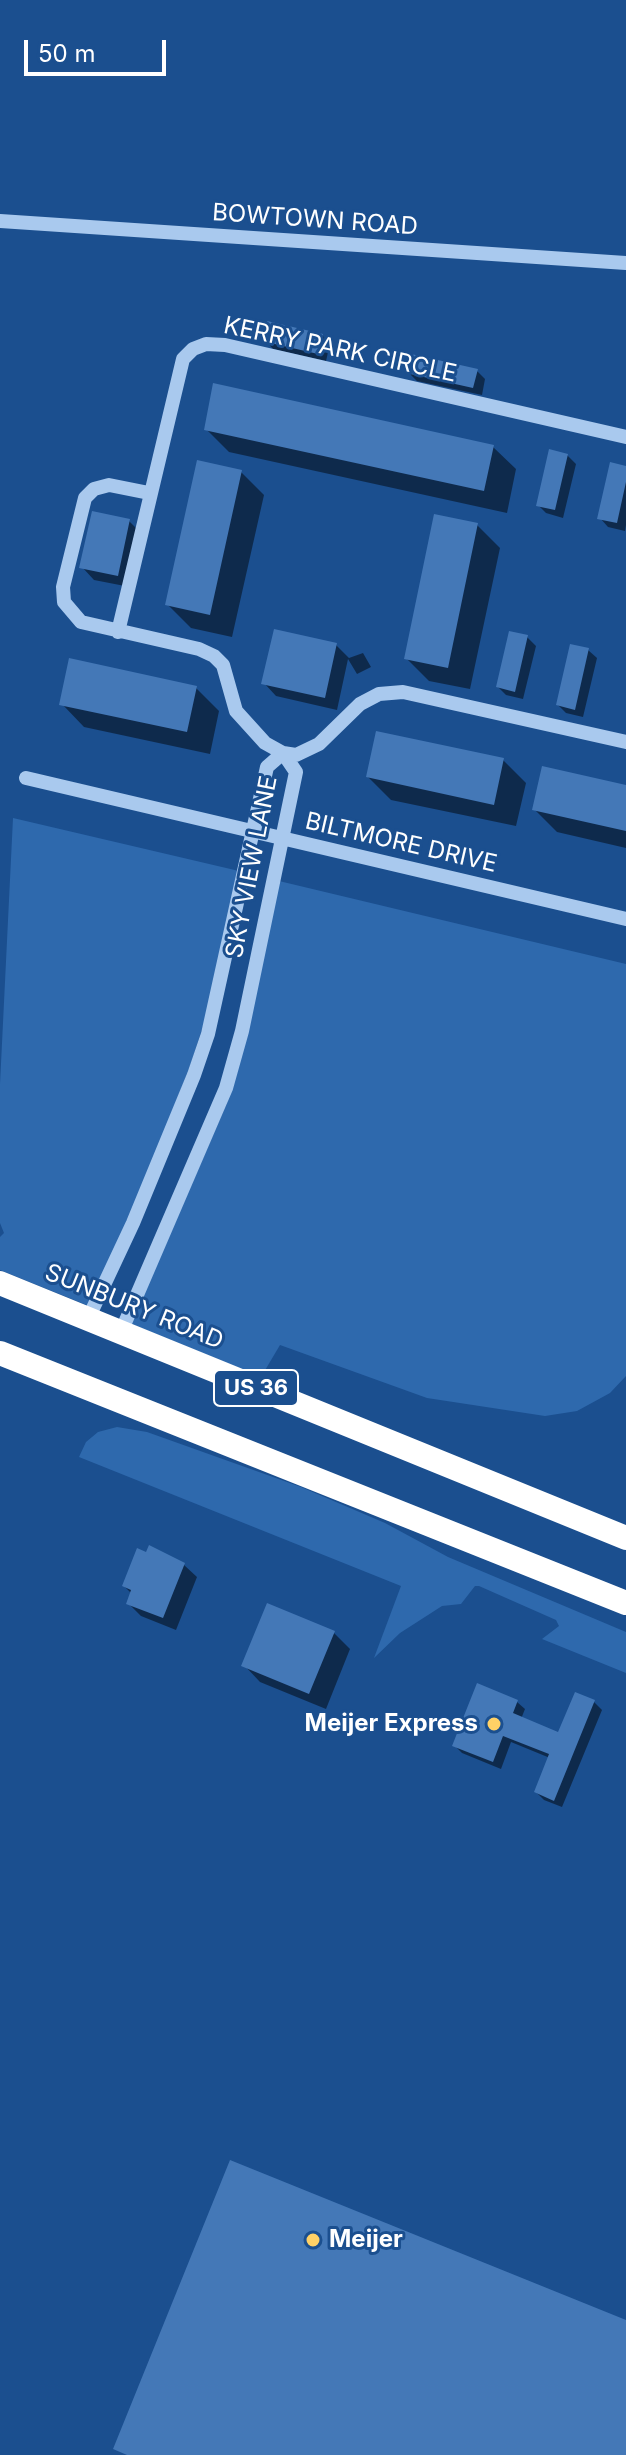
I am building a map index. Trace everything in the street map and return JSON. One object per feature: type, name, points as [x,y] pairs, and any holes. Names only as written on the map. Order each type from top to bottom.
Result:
[{"type":"highway","name":"SUNBURY ROAD","points":[[0,1283],[626,1538]]},
{"type":"highway","name":"US 36","points":[[0,1353],[626,1603]]},
{"type":"street","name":"BOWTOWN ROAD","points":[[0,221],[626,263]]},
{"type":"street","name":"KERRY PARK CIRCLE","points":[[118,632],[183,359],[193,349],[206,344],[225,345],[626,437]]},
{"type":"street","points":[[149,493],[109,485],[94,489],[85,498],[63,587],[64,602],[81,622],[199,649],[214,656],[223,665],[236,711],[265,743],[283,753],[296,755],[319,744],[369,699],[379,694],[403,692],[626,742]]},
{"type":"street","name":"SKY VIEW LANE","points":[[88,1319],[133,1223],[203,1048],[267,767],[283,753],[296,772],[242,1031],[226,1088],[121,1332]]},
{"type":"street","name":"BILTMORE DRIVE","points":[[26,778],[626,919]]},
{"type":"shaded area","points":[[13,818],[239,871],[204,1023],[189,1069],[130,1217],[89,1306],[0,1270],[0,1237],[4,1233],[0,1223],[0,1084]]},
{"type":"shaded area","points":[[279,881],[626,964],[626,1376],[610,1393],[577,1411],[545,1416],[427,1398],[280,1345],[261,1377],[131,1324],[227,1103]]},
{"type":"shaded area","points":[[117,1427],[147,1432],[301,1487],[385,1523],[448,1557],[626,1632],[626,1673],[542,1639],[559,1626],[556,1620],[479,1586],[475,1586],[461,1604],[442,1606],[400,1633],[374,1658],[401,1586],[79,1457],[86,1442],[98,1432]]},
{"type":"building","points":[[267,321],[323,334],[318,354],[262,341]]},
{"type":"building","points":[[411,354],[478,369],[473,388],[406,373]]},
{"type":"building","points":[[213,383],[494,445],[484,491],[204,430]]},
{"type":"building","points":[[549,449],[568,454],[555,510],[536,506]]},
{"type":"building","points":[[197,460],[242,470],[210,615],[165,605]]},
{"type":"building","points":[[610,462],[626,466],[626,482],[617,523],[597,519]]},
{"type":"building","points":[[92,511],[130,519],[118,576],[79,568]]},
{"type":"building","points":[[434,514],[478,523],[448,668],[404,659]]},
{"type":"building","points":[[274,629],[337,643],[325,698],[261,684]]},
{"type":"building","points":[[509,631],[528,635],[515,692],[496,687]]},
{"type":"building","points":[[570,644],[589,648],[575,710],[556,705]]},
{"type":"building","points":[[69,658],[197,686],[187,732],[59,705]]},
{"type":"building","points":[[376,731],[504,758],[494,805],[366,777]]},
{"type":"building","points":[[542,766],[626,785],[626,831],[532,810]]},
{"type":"building","points":[[149,1545],[185,1563],[163,1618],[126,1604],[131,1590],[122,1586],[137,1548],[146,1552]]},
{"type":"building","points":[[267,1603],[335,1631],[309,1694],[241,1666]]},
{"type":"building","points":[[477,1683],[518,1700],[513,1713],[558,1732],[575,1692],[595,1700],[554,1801],[534,1792],[549,1754],[503,1736],[493,1762],[452,1746]]},
{"type":"building","name":"Meijer","points":[[230,2160],[626,2320],[626,2455],[127,2455],[113,2449]]},
{"type":"place","name":"Meijer Express","points":[[494,1724]]},
{"type":"place","name":"Meijer","points":[[313,2240]]}]
